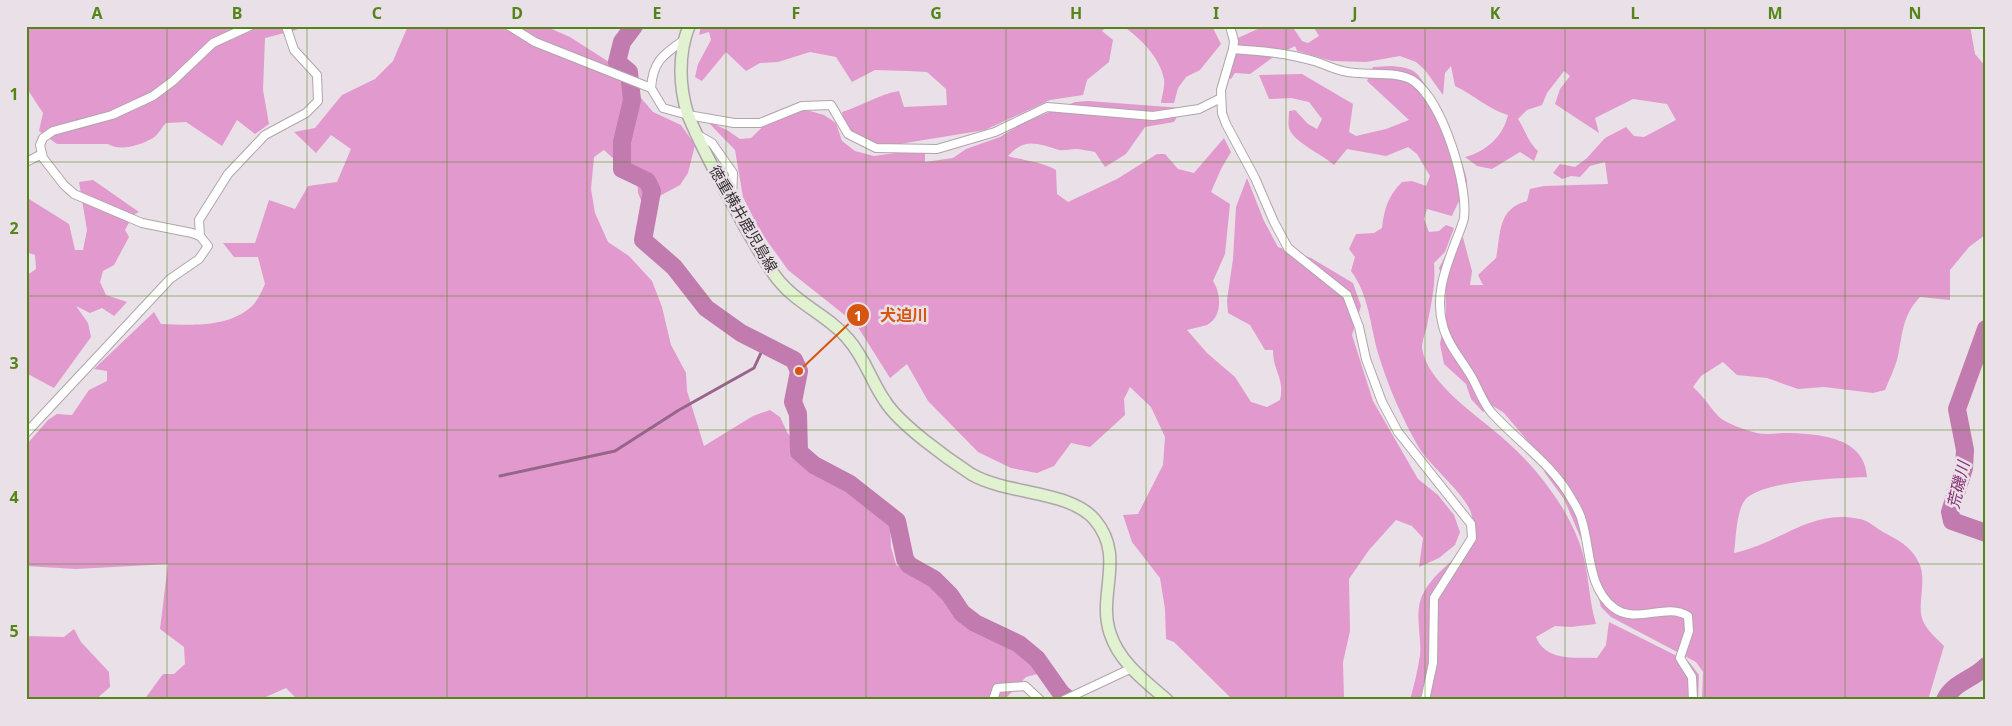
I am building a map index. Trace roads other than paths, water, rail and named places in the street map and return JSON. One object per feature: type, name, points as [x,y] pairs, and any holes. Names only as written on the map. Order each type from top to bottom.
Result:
[{"type":"main road","name":"徳重横井鹿児島線","points":[[689,26],[684,40],[680,68],[684,102],[688,115],[732,204],[779,282],[794,296],[832,323],[856,348],[893,413],[972,474],[1005,488],[1066,501],[1086,510],[1094,519],[1109,546],[1111,572],[1107,612],[1109,632],[1116,649],[1132,668],[1167,700]]},
{"type":"street","points":[[200,236],[142,223],[74,194],[51,170],[42,154],[40,145],[43,138],[53,131],[112,115],[153,96],[172,81],[212,43],[250,26]]},
{"type":"street","points":[[26,433],[170,279],[199,259],[208,246],[200,236],[199,220],[228,174],[266,135],[306,114],[318,100],[317,74],[294,50],[286,26]]},
{"type":"street","points":[[509,26],[535,42],[651,88]]},
{"type":"street","points":[[1230,26],[1234,41],[1233,49],[1221,90],[1222,113],[1226,124],[1255,178],[1274,222],[1288,248],[1347,295],[1359,327],[1366,359],[1382,402],[1398,432],[1471,524],[1472,538],[1434,598],[1432,663],[1425,700]]},
{"type":"street","points":[[684,40],[666,53],[652,70],[651,88],[663,108],[688,115],[734,123],[760,123],[802,106],[831,105],[848,134],[876,148],[937,149],[995,132],[1047,107],[1153,116],[1199,109],[1221,98]]},
{"type":"street","points":[[1233,49],[1272,51],[1315,61],[1343,72],[1398,75],[1414,82],[1430,100],[1452,149],[1463,193],[1464,218],[1443,275],[1440,291],[1442,326],[1452,346],[1474,380],[1481,398],[1491,412],[1536,456],[1572,499],[1582,520],[1594,582],[1600,595],[1622,613],[1636,615],[1679,610],[1688,616],[1689,631],[1680,658],[1692,677],[1693,700]]},
{"type":"street","points":[[26,162],[42,154]]},
{"type":"street","points":[[1064,700],[1132,668]]},
{"type":"street","points":[[994,700],[996,688],[1025,686],[1040,700]]},
{"type":"waterway","points":[[628,26],[630,31]]},
{"type":"waterway","points":[[634,26],[622,42],[617,62],[629,72],[632,100],[622,142],[622,169],[647,181],[652,191],[643,240],[674,267],[706,308],[741,333],[794,360],[799,371],[793,402],[798,414],[799,452],[814,465],[850,484],[897,521],[905,559],[909,565],[934,579],[950,595],[962,613],[975,623],[1019,644],[1037,659],[1061,693],[1069,700]]},
{"type":"waterway","name":"荒磯川","points":[[1986,329],[1957,409],[1965,450],[1964,468],[1950,512],[1952,521],[1986,533]]},
{"type":"waterway","points":[[500,476],[615,451],[679,410],[754,368],[765,344]]},
{"type":"waterway","name":"荒磯川","points":[[1945,700],[1953,689],[1986,666]]},
{"type":"place","name":"犬迫川","points":[[799,371]]}]
